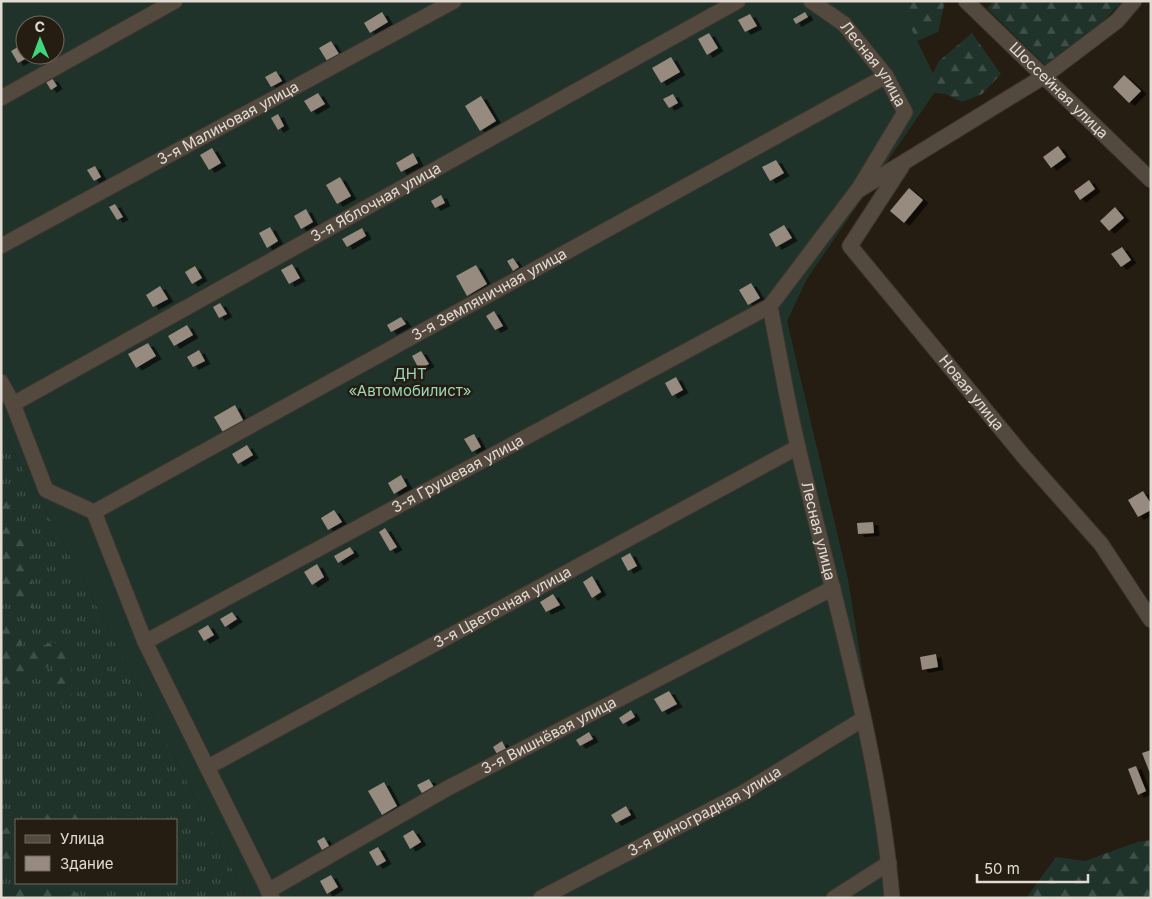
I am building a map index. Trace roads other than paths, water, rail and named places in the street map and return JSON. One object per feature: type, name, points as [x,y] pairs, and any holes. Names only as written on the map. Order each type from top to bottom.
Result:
[{"type":"street","points":[[1,98],[175,1]]},
{"type":"street","name":"3-я Малиновая улица","points":[[1,246],[454,1]]},
{"type":"street","name":"3-я Яблочная улица","points":[[13,404],[738,1]]},
{"type":"street","name":"Лесная улица","points":[[811,1],[844,24],[886,76],[905,112],[857,191],[770,306],[798,447],[863,719],[889,863],[892,898]]},
{"type":"street","name":"Шоссейная улица","points":[[966,1],[1151,180]]},
{"type":"street","name":"Лесная улица","points":[[857,191],[1043,77],[1117,21],[1134,1]]},
{"type":"street","name":"3-я Земляничная улица","points":[[94,512],[886,76]]},
{"type":"street","name":"Новая улица","points":[[904,163],[850,246],[1018,450],[1102,544],[1151,620]]},
{"type":"street","name":"3-я Грушевая улица","points":[[145,642],[770,306]]},
{"type":"street","points":[[1,382],[13,404],[46,490],[94,512],[145,642],[270,894]]},
{"type":"street","name":"3-я Цветочная улица","points":[[208,767],[798,447]]},
{"type":"street","name":"3-я Вишнёвая улица","points":[[270,894],[448,788],[833,588]]},
{"type":"street","name":"3-я Виноградная улица","points":[[541,898],[740,794],[863,719]]},
{"type":"street","points":[[834,898],[889,863]]},
{"type":"park label","name":"ДНТ «Автомобилист»","points":[[410,382]]}]
